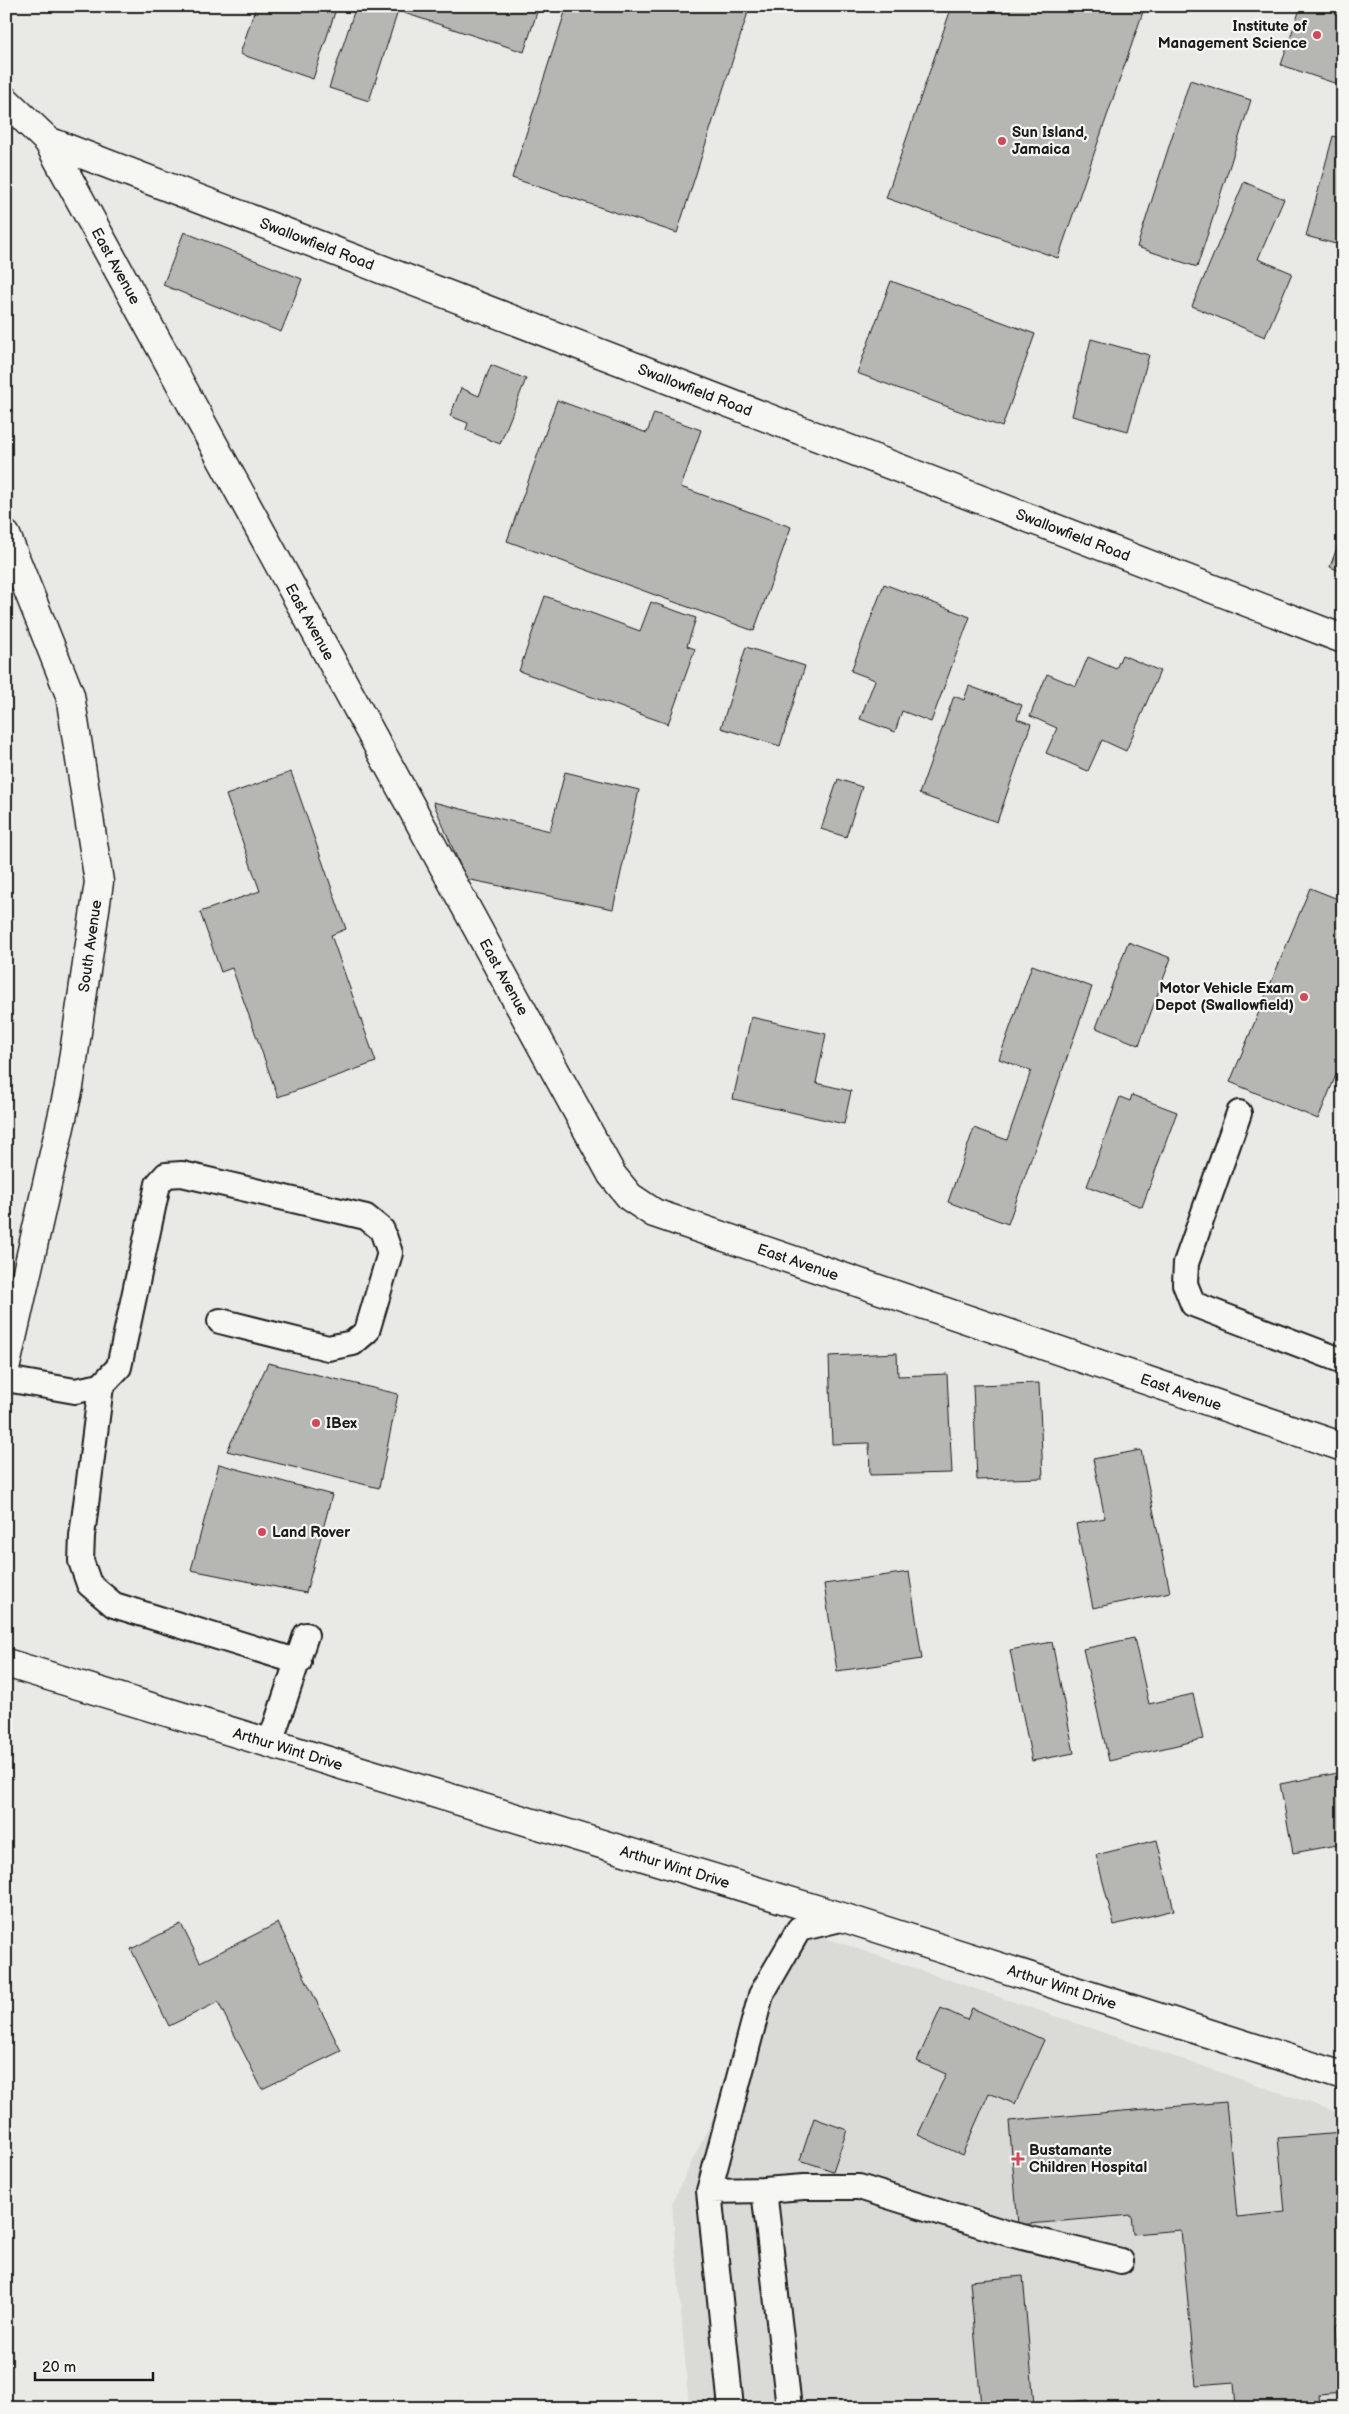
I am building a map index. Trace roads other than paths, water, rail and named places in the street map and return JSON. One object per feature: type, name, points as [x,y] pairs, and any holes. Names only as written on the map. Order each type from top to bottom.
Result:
[{"type":"street","name":"East Avenue","points":[[6,100],[48,141],[612,1175],[630,1197],[654,1214],[1343,1447]]},
{"type":"street","name":"Swallowfield Road","points":[[48,141],[1343,638]]},
{"type":"street","name":"South Avenue","points":[[6,535],[70,695],[99,882],[69,1087],[6,1365]]},
{"type":"street","name":"Arthur Wint Drive","points":[[6,1663],[845,1918],[1343,2076]]},
{"type":"lane","points":[[1238,1112],[1186,1263],[1184,1284],[1193,1304],[1343,1361]]},
{"type":"lane","points":[[6,1379],[75,1391],[101,1386],[119,1367],[158,1184],[166,1176],[182,1174],[366,1217],[382,1230],[390,1253],[367,1331],[353,1344],[328,1348],[220,1321]]},
{"type":"lane","points":[[101,1386],[82,1536],[81,1561],[89,1584],[114,1605],[298,1662]]},
{"type":"lane","points":[[270,1743],[306,1635]]},
{"type":"lane","points":[[731,2408],[709,2191],[761,1995],[799,1929],[845,1918]]},
{"type":"lane","points":[[709,2191],[859,2187],[1010,2234],[1121,2261]]},
{"type":"lane","points":[[764,2190],[789,2408]]},
{"type":"place","name":"Institute of Management Science","points":[[1317,35]]},
{"type":"place","name":"Sun Island, Jamaica","points":[[1002,141]]},
{"type":"place","name":"Motor Vehicle Exam Depot (Swallowfield)","points":[[1304,997]]},
{"type":"place","name":"IBex","points":[[316,1423]]},
{"type":"place","name":"Land Rover","points":[[262,1532]]},
{"type":"place","name":"Bustamante Children Hospital","points":[[1018,2159]]}]
